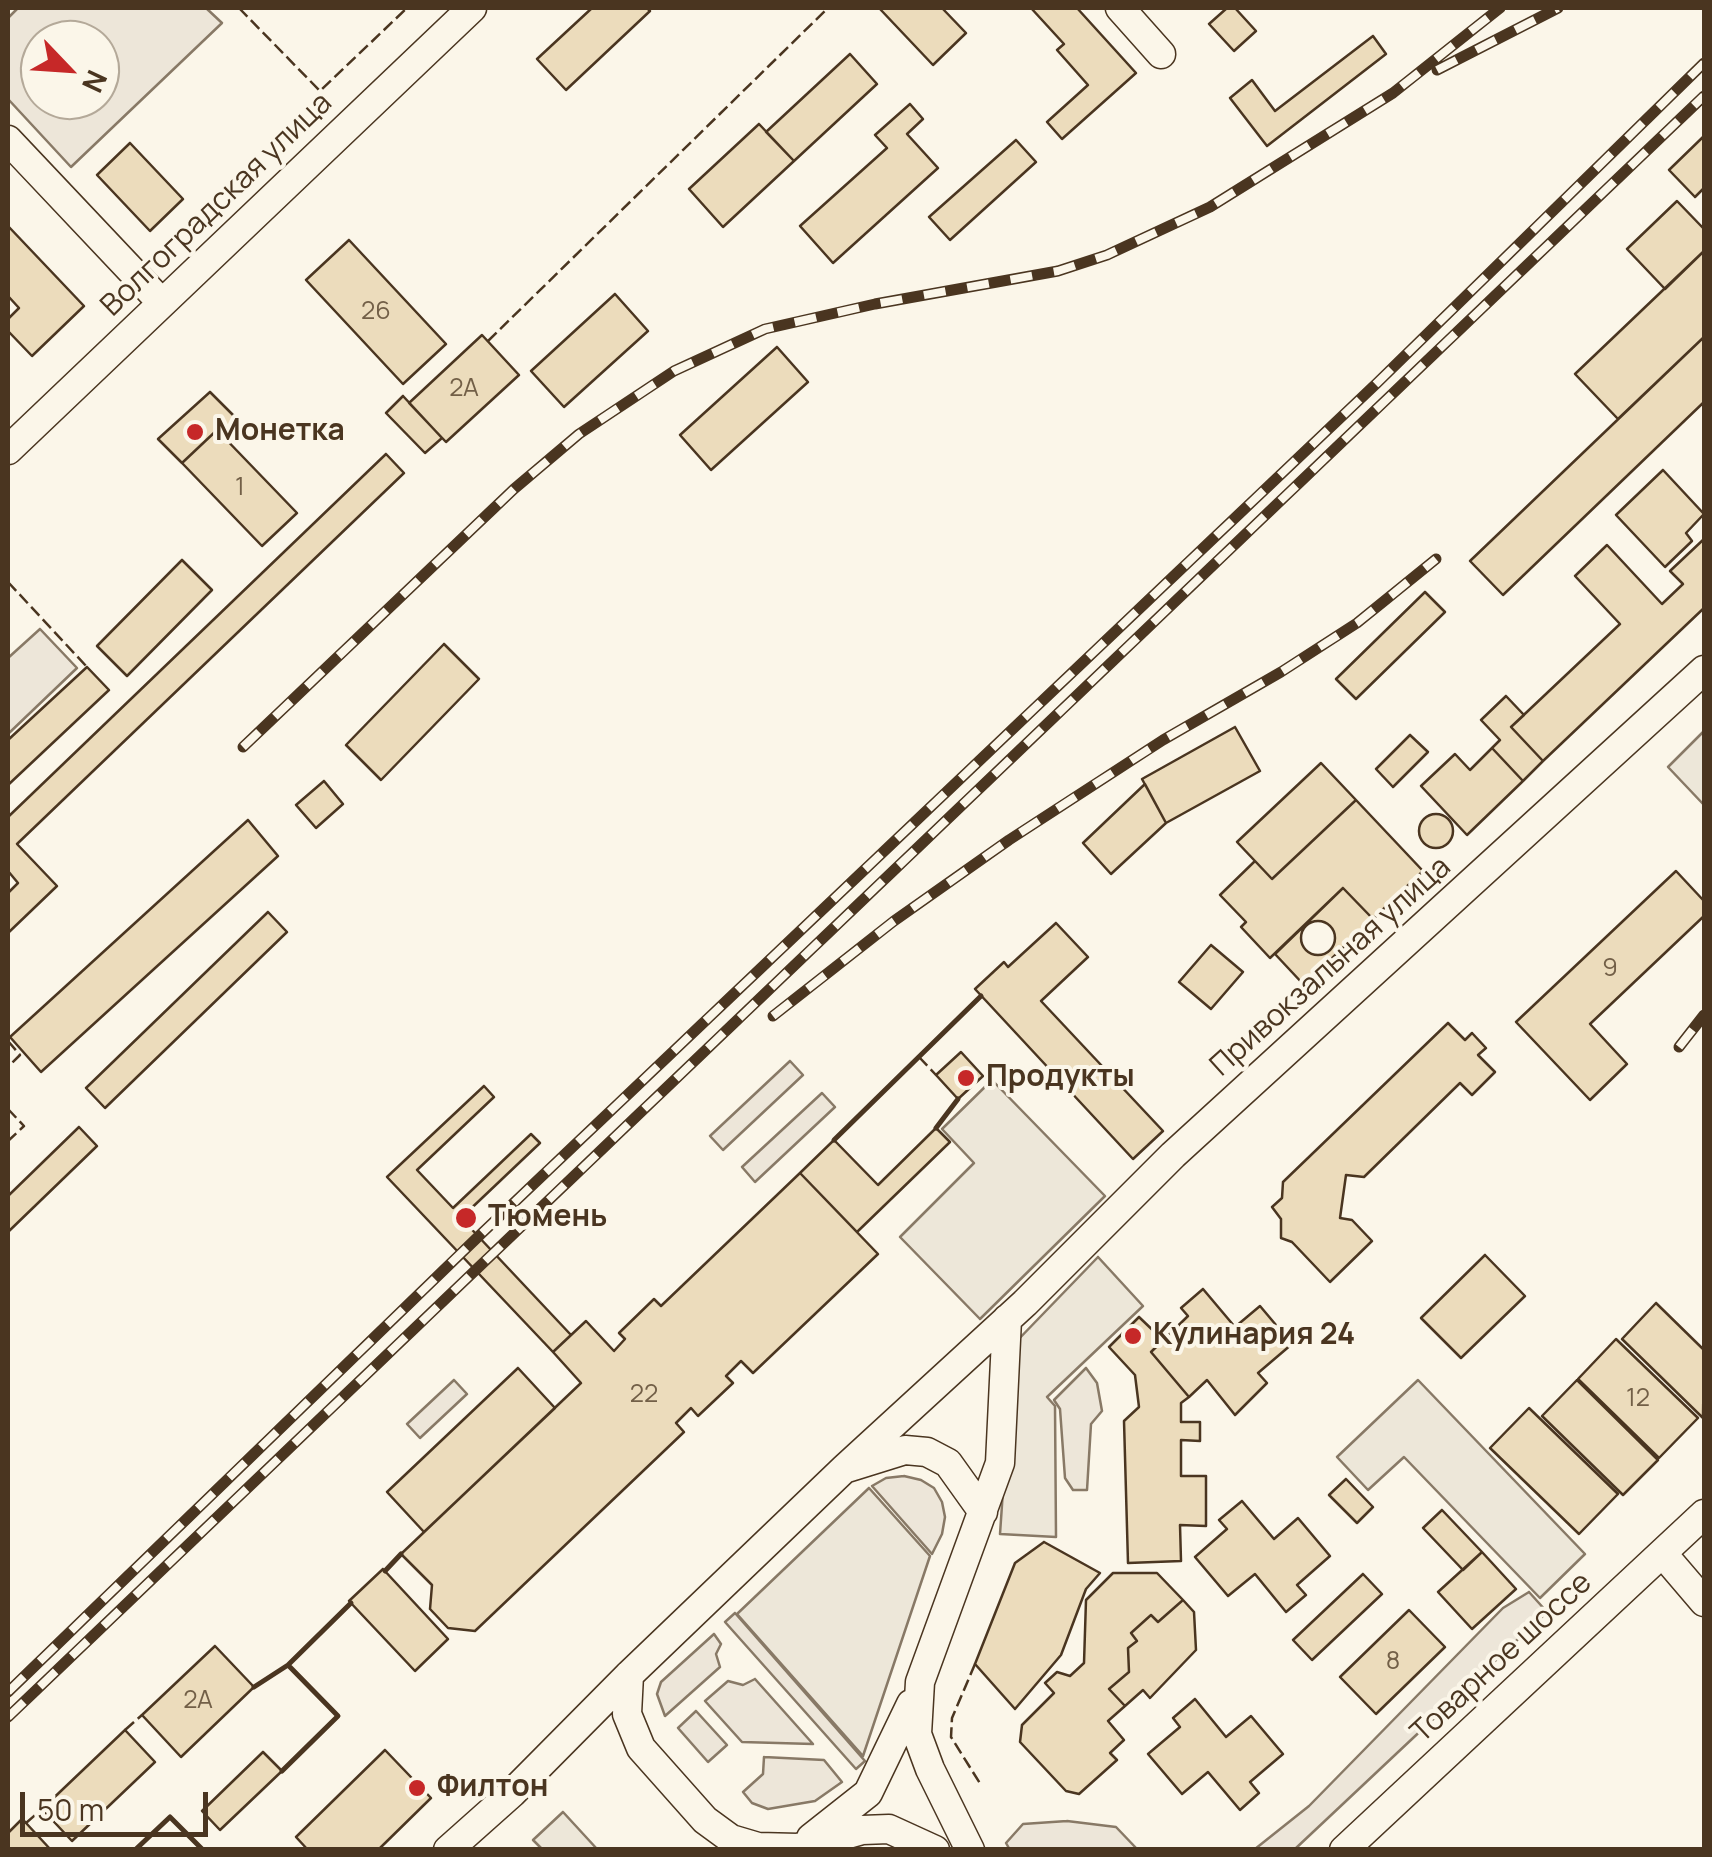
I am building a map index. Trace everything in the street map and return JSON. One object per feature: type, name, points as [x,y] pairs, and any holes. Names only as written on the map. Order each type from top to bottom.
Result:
[{"type":"street","name":"Волгоградская улица","points":[[8,450],[472,8]]},
{"type":"street","points":[[1120,8],[1161,54]]},
{"type":"street","points":[[8,140],[162,303]]},
{"type":"street","name":"Привокзальная улица","points":[[448,1850],[844,1469],[1007,1319],[1173,1154],[1704,670]]},
{"type":"street","points":[[798,1848],[868,1793],[920,1682],[1000,1463],[1007,1319]]},
{"type":"street","name":"Привокзальная улица","points":[[844,1469],[904,1450],[927,1452],[948,1464],[983,1512]]},
{"type":"street","name":"Товарное шоссе","points":[[1344,1850],[1704,1514]]},
{"type":"street","points":[[1664,1554],[1703,1595]]},
{"type":"street","points":[[629,1675],[626,1714],[641,1748],[705,1820],[731,1839],[758,1846],[798,1848],[862,1830],[890,1829],[935,1850]]},
{"type":"street","points":[[920,1682],[917,1734],[970,1850]]},
{"type":"shaded area","points":[[18,8],[206,8],[222,23],[71,167],[27,120],[120,120],[120,20],[20,20],[20,112],[8,99],[8,18]]},
{"type":"shaded area","points":[[40,629],[77,668],[8,734],[8,658]]},
{"type":"shaded area","points":[[1704,731],[1704,805],[1668,767]]},
{"type":"shaded area","points":[[790,1061],[803,1075],[723,1150],[710,1136]]},
{"type":"shaded area","points":[[992,1080],[1105,1196],[980,1319],[900,1237],[974,1163],[942,1129]]},
{"type":"shaded area","points":[[822,1093],[835,1107],[755,1182],[742,1167]]},
{"type":"shaded area","points":[[1098,1257],[1143,1306],[1047,1397],[1055,1406],[1056,1537],[1000,1534],[1013,1345]]},
{"type":"shaded area","points":[[1086,1368],[1097,1383],[1102,1411],[1091,1424],[1087,1490],[1073,1490],[1065,1478],[1060,1409],[1054,1400]]},
{"type":"shaded area","points":[[454,1380],[467,1394],[420,1438],[407,1424]]},
{"type":"shaded area","points":[[1418,1380],[1585,1554],[1540,1598],[1404,1457],[1368,1490],[1337,1457]]},
{"type":"shaded area","points":[[904,1476],[934,1488],[942,1502],[942,1534],[932,1554],[872,1486],[886,1478]]},
{"type":"shaded area","points":[[869,1488],[930,1556],[863,1756],[737,1614]]},
{"type":"shaded area","points":[[1529,1592],[1547,1612],[1295,1849],[1255,1849],[1309,1806],[1503,1608]]},
{"type":"shaded area","points":[[735,1613],[865,1761],[856,1769],[725,1622]]},
{"type":"shaded area","points":[[714,1634],[721,1644],[716,1654],[720,1667],[665,1716],[657,1694],[661,1682]]},
{"type":"shaded area","points":[[755,1679],[813,1744],[742,1742],[705,1701],[728,1681],[743,1685]]},
{"type":"shaded area","points":[[696,1711],[727,1745],[708,1762],[678,1728]]},
{"type":"shaded area","points":[[764,1757],[824,1760],[842,1782],[815,1801],[768,1809],[752,1803],[743,1792],[763,1774]]},
{"type":"shaded area","points":[[563,1812],[597,1849],[542,1849],[533,1840]]},
{"type":"shaded area","points":[[1067,1821],[1116,1827],[1137,1849],[1010,1850],[1006,1843],[1023,1824]]},
{"type":"building","points":[[592,8],[650,11],[566,90],[537,59]]},
{"type":"building","points":[[882,8],[942,8],[966,33],[933,65]]},
{"type":"building","points":[[1031,8],[1077,8],[1136,73],[1062,139],[1047,122],[1088,85],[1057,50],[1064,44]]},
{"type":"building","points":[[1227,8],[1235,8],[1256,31],[1234,51],[1209,24]]},
{"type":"building","points":[[1373,36],[1386,54],[1267,146],[1230,98],[1252,80],[1275,111]]},
{"type":"building","points":[[850,54],[877,84],[794,161],[766,132]]},
{"type":"building","points":[[910,104],[923,119],[907,134],[938,168],[833,263],[800,226],[887,148],[875,135]]},
{"type":"building","points":[[759,124],[794,161],[723,227],[689,189]]},
{"type":"building","points":[[1704,136],[1704,188],[1695,197],[1669,170]]},
{"type":"building","points":[[1016,140],[1036,162],[950,240],[929,217]]},
{"type":"building","points":[[130,143],[183,199],[150,231],[97,175]]},
{"type":"building","points":[[1677,201],[1704,229],[1704,251],[1665,289],[1627,249]]},
{"type":"building","points":[[8,226],[84,306],[32,356],[8,331],[8,319],[19,308],[8,296]]},
{"type":"building","points":[[349,240],[446,344],[403,384],[306,280]]},
{"type":"building","points":[[1704,251],[1704,337],[1618,419],[1575,374]]},
{"type":"building","points":[[615,294],[648,331],[564,407],[531,371]]},
{"type":"building","points":[[482,335],[519,375],[446,442],[409,403]]},
{"type":"building","points":[[1704,337],[1704,402],[1503,595],[1470,561]]},
{"type":"building","points":[[777,347],[808,382],[711,470],[680,435]]},
{"type":"building","points":[[210,392],[244,426],[228,441],[217,430],[182,463],[158,439]]},
{"type":"building","points":[[403,396],[442,438],[425,453],[386,413]]},
{"type":"building","points":[[217,430],[297,513],[262,546],[182,463]]},
{"type":"building","points":[[386,454],[404,473],[17,844],[57,886],[8,933],[8,893],[18,883],[8,871],[8,817]]},
{"type":"building","points":[[1663,470],[1704,514],[1686,533],[1692,541],[1665,567],[1616,515]]},
{"type":"building","points":[[1704,539],[1704,608],[1543,761],[1511,727],[1620,624],[1575,576],[1607,545],[1662,604],[1683,584],[1670,571]]},
{"type":"building","points":[[182,560],[212,590],[127,676],[97,646]]},
{"type":"building","points":[[1425,592],[1445,612],[1356,699],[1336,679]]},
{"type":"building","points":[[444,644],[479,679],[381,780],[346,745]]},
{"type":"building","points":[[87,667],[109,690],[8,785],[8,740]]},
{"type":"building","points":[[1506,696],[1524,715],[1511,727],[1543,761],[1523,781],[1492,748],[1500,740],[1481,720]]},
{"type":"building","points":[[1235,727],[1260,771],[1166,823],[1142,779]]},
{"type":"building","points":[[1410,735],[1428,752],[1393,787],[1376,769]]},
{"type":"building","points":[[1492,748],[1523,781],[1467,835],[1421,786],[1455,754],[1470,770]]},
{"type":"building","points":[[1321,763],[1356,800],[1272,879],[1237,842]]},
{"type":"building","points":[[324,781],[343,804],[316,828],[296,805]]},
{"type":"building","points":[[1145,784],[1166,823],[1111,874],[1083,843]]},
{"type":"building","points":[[1356,800],[1423,871],[1373,919],[1343,888],[1270,958],[1241,927],[1246,922],[1220,895],[1255,861],[1272,879]]},
{"type":"building","points":[[1436,814],[1448,819],[1453,831],[1448,843],[1436,848],[1424,843],[1419,831],[1424,819]]},
{"type":"building","points":[[248,820],[278,856],[41,1072],[10,1037]]},
{"type":"building","points":[[1676,871],[1704,901],[1704,916],[1590,1024],[1627,1064],[1590,1100],[1516,1022]]},
{"type":"building","points":[[1343,888],[1373,919],[1304,985],[1275,954]]},
{"type":"building","points":[[268,912],[287,932],[105,1108],[86,1088]]},
{"type":"building","points":[[1318,921],[1330,926],[1335,938],[1330,950],[1318,955],[1306,950],[1301,938],[1306,926]]},
{"type":"building","points":[[1056,923],[1088,957],[1041,1001],[1163,1131],[1133,1159],[975,989],[1004,962],[1008,967]]},
{"type":"building","points":[[1211,945],[1243,972],[1211,1009],[1179,982]]},
{"type":"building","points":[[1448,1023],[1465,1040],[1472,1033],[1486,1048],[1478,1055],[1495,1072],[1472,1095],[1460,1083],[1364,1177],[1346,1175],[1340,1218],[1352,1220],[1372,1241],[1330,1282],[1292,1242],[1281,1238],[1281,1219],[1272,1207],[1282,1198],[1283,1182]]},
{"type":"building","points":[[961,1052],[983,1076],[958,1099],[936,1075]]},
{"type":"building","points":[[484,1086],[494,1097],[417,1170],[453,1208],[531,1134],[540,1143],[461,1218],[571,1335],[553,1352],[387,1177]]},
{"type":"building","points":[[79,1127],[97,1146],[8,1232],[8,1196]]},
{"type":"building","points":[[936,1128],[950,1142],[857,1232],[800,1173],[834,1140],[878,1185]]},
{"type":"building","points":[[800,1173],[878,1254],[753,1373],[741,1361],[726,1376],[733,1383],[698,1416],[691,1408],[676,1423],[684,1432],[475,1631],[448,1628],[430,1609],[432,1585],[401,1554],[581,1383],[553,1352],[586,1321],[614,1351],[625,1339],[619,1333],[654,1299],[661,1306]]},
{"type":"building","points":[[1485,1255],[1525,1296],[1461,1358],[1421,1318]]},
{"type":"building","points":[[1203,1289],[1235,1327],[1260,1306],[1292,1344],[1258,1373],[1267,1383],[1235,1415],[1207,1380],[1189,1397],[1151,1352],[1188,1316],[1181,1308]]},
{"type":"building","points":[[1656,1303],[1704,1350],[1703,1418],[1622,1339]]},
{"type":"building","points":[[1139,1317],[1163,1340],[1151,1352],[1189,1397],[1181,1403],[1181,1422],[1200,1422],[1200,1441],[1181,1440],[1181,1476],[1206,1476],[1206,1526],[1180,1525],[1181,1561],[1128,1563],[1124,1421],[1139,1407],[1135,1375],[1109,1347]]},
{"type":"building","points":[[1616,1339],[1698,1418],[1659,1458],[1578,1379]]},
{"type":"building","points":[[518,1368],[555,1408],[424,1532],[387,1492]]},
{"type":"building","points":[[1577,1380],[1658,1460],[1623,1495],[1542,1416]]},
{"type":"building","points":[[1529,1408],[1618,1494],[1579,1534],[1490,1448]]},
{"type":"building","points":[[1346,1479],[1373,1507],[1357,1523],[1329,1495]]},
{"type":"building","points":[[1242,1501],[1274,1539],[1298,1518],[1330,1556],[1297,1585],[1306,1595],[1286,1612],[1255,1574],[1228,1596],[1195,1557],[1227,1529],[1219,1520]]},
{"type":"building","points":[[1442,1510],[1482,1552],[1463,1570],[1423,1528]]},
{"type":"building","points":[[1044,1542],[1100,1573],[1086,1589],[1061,1655],[1015,1709],[975,1664],[1015,1563]]},
{"type":"building","points":[[1482,1552],[1516,1589],[1472,1629],[1438,1592]]},
{"type":"building","points":[[383,1569],[448,1639],[415,1671],[349,1601]]},
{"type":"building","points":[[1113,1573],[1157,1573],[1183,1600],[1158,1622],[1151,1615],[1131,1633],[1137,1641],[1128,1648],[1129,1672],[1109,1689],[1125,1706],[1108,1721],[1124,1740],[1110,1753],[1117,1760],[1079,1794],[1066,1791],[1020,1742],[1022,1725],[1054,1693],[1045,1683],[1057,1672],[1070,1676],[1084,1663],[1086,1600]]},
{"type":"building","points":[[1363,1574],[1382,1594],[1312,1660],[1293,1640]]},
{"type":"building","points":[[1183,1600],[1194,1612],[1196,1650],[1150,1698],[1143,1690],[1125,1706],[1109,1689],[1129,1672],[1128,1648],[1137,1641],[1131,1633],[1151,1615],[1158,1622]]},
{"type":"building","points":[[1409,1610],[1445,1647],[1376,1714],[1340,1677]]},
{"type":"building","points":[[215,1646],[254,1687],[181,1757],[142,1715]]},
{"type":"building","points":[[1195,1699],[1226,1737],[1251,1716],[1283,1754],[1250,1782],[1259,1793],[1240,1810],[1208,1772],[1182,1794],[1148,1754],[1180,1727],[1173,1718]]},
{"type":"building","points":[[125,1730],[155,1762],[72,1841],[42,1809]]},
{"type":"building","points":[[385,1750],[431,1798],[378,1850],[308,1850],[296,1837]]},
{"type":"building","points":[[263,1752],[282,1771],[220,1830],[202,1811]]},
{"type":"building","points":[[22,1819],[51,1850],[8,1850],[8,1833]]},
{"type":"railway","points":[[243,747],[514,489],[579,434],[674,371],[765,329],[875,304],[1058,271],[1107,255],[1210,207],[1393,93],[1500,8]]},
{"type":"railway","points":[[1437,70],[1558,8]]},
{"type":"railway","points":[[8,1692],[482,1233],[1377,383],[1704,63]]},
{"type":"railway","points":[[8,1717],[1704,96]]},
{"type":"railway","points":[[773,1016],[894,921],[1009,840],[1163,740],[1357,623],[1436,559]]},
{"type":"railway","points":[[1679,1047],[1704,1015]]},
{"type":"fence","points":[[239,8],[320,91],[407,8]]},
{"type":"fence","points":[[488,341],[828,8]]},
{"type":"fence","points":[[8,582],[87,667]]},
{"type":"fence","points":[[8,1041],[20,1055],[8,1067]]},
{"type":"fence","points":[[919,1057],[936,1075]]},
{"type":"fence","points":[[8,1109],[24,1126],[8,1141]]},
{"type":"fence","points":[[975,1664],[952,1718],[951,1737],[981,1785]]},
{"type":"fence","points":[[125,1730],[142,1715]]},
{"type":"fence","points":[[26,1823],[42,1809]]},
{"type":"wall","points":[[834,1140],[981,996]]},
{"type":"wall","points":[[936,1128],[958,1099]]},
{"type":"wall","points":[[385,1571],[401,1554]]},
{"type":"wall","points":[[282,1771],[338,1716],[288,1665],[351,1603]]},
{"type":"wall","points":[[254,1687],[288,1665]]},
{"type":"wall","points":[[135,1850],[170,1817],[203,1850]]},
{"type":"place","name":"Монетка","points":[[195,432]]},
{"type":"place","name":"Продукты","points":[[966,1078]]},
{"type":"place","name":"Тюмень","points":[[466,1218]]},
{"type":"place","name":"Кулинария 24","points":[[1133,1336]]},
{"type":"place","name":"Филтон","points":[[417,1788]]}]
